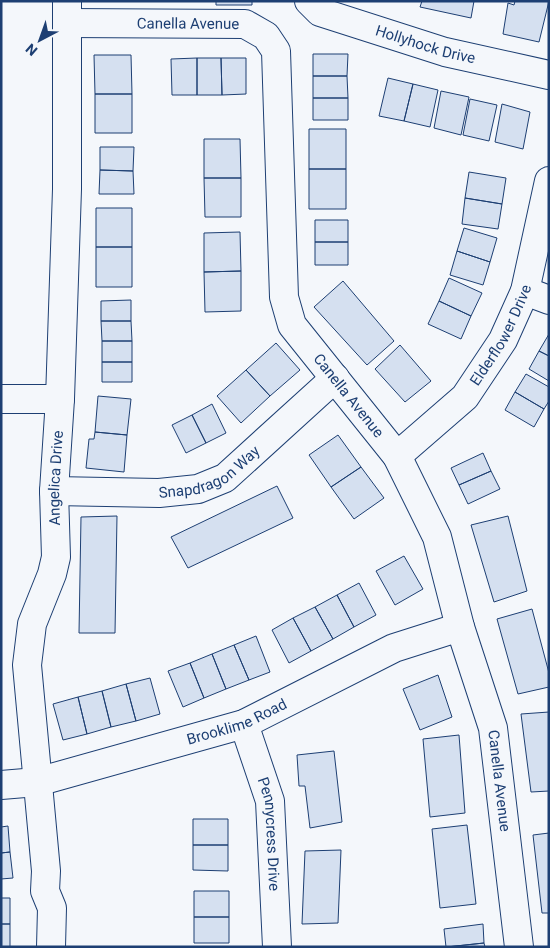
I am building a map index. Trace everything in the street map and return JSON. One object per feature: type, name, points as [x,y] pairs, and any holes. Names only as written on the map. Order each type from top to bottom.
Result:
[{"type":"street","name":"Hollyhock Drive","points":[[309,1],[320,12],[445,52],[549,75]]},
{"type":"street","name":"Canella Avenue","points":[[67,12],[245,24],[266,36],[276,51],[284,297],[292,325],[397,456],[437,537],[460,627],[493,728],[519,947]]},
{"type":"street","name":"Angelica Drive","points":[[51,947],[52,908],[45,891],[46,871],[27,665],[32,624],[52,574],[56,558],[54,491],[60,399],[66,189],[67,12]]},
{"type":"street","name":"Elderflower Drive","points":[[397,456],[464,397],[537,295],[549,181]]},
{"type":"street","name":"Snapdragon Way","points":[[54,491],[159,493],[198,489],[225,478],[335,378]]},
{"type":"street","points":[[1,399],[60,399]]},
{"type":"street","name":"Brooklime Road","points":[[1,785],[38,782],[244,724],[394,648],[460,627]]},
{"type":"street","name":"Pennycress Drive","points":[[244,724],[270,802],[277,947]]},
{"type":"building","points":[[216,1],[252,1],[252,5],[216,5]]},
{"type":"building","points":[[422,1],[474,1],[471,18],[420,7]]},
{"type":"building","points":[[515,1],[549,1],[539,42],[503,34],[508,3],[514,5]]},
{"type":"building","points":[[313,54],[348,54],[347,76],[313,76]]},
{"type":"building","points":[[94,55],[131,55],[132,94],[95,94]]},
{"type":"building","points":[[197,58],[197,95],[172,95],[171,59]]},
{"type":"building","points":[[197,58],[221,58],[222,95],[197,95]]},
{"type":"building","points":[[221,58],[246,58],[246,94],[222,95]]},
{"type":"building","points":[[313,76],[347,76],[348,98],[313,98]]},
{"type":"building","points":[[388,78],[413,84],[404,121],[379,116]]},
{"type":"building","points":[[413,84],[438,90],[430,127],[404,121]]},
{"type":"building","points":[[441,91],[469,97],[461,135],[434,128]]},
{"type":"building","points":[[95,94],[132,94],[132,133],[95,133]]},
{"type":"building","points":[[313,98],[348,98],[348,120],[313,120]]},
{"type":"building","points":[[470,99],[497,105],[489,141],[463,135]]},
{"type":"building","points":[[502,104],[530,112],[523,149],[495,142]]},
{"type":"building","points":[[309,129],[346,129],[346,169],[309,169]]},
{"type":"building","points":[[204,139],[240,139],[241,178],[204,178]]},
{"type":"building","points":[[100,147],[134,147],[133,171],[100,170]]},
{"type":"building","points":[[309,169],[346,169],[346,209],[309,209]]},
{"type":"building","points":[[100,170],[133,171],[134,194],[99,194]]},
{"type":"building","points":[[469,172],[506,178],[502,204],[465,198]]},
{"type":"building","points":[[204,178],[241,178],[241,217],[205,217]]},
{"type":"building","points":[[465,198],[502,204],[498,229],[462,224]]},
{"type":"building","points":[[96,208],[132,208],[132,247],[96,247]]},
{"type":"building","points":[[315,220],[348,220],[348,242],[315,242]]},
{"type":"building","points":[[464,228],[497,238],[490,262],[457,251]]},
{"type":"building","points":[[240,232],[241,271],[204,272],[204,233]]},
{"type":"building","points":[[315,242],[348,242],[348,265],[315,265]]},
{"type":"building","points":[[96,247],[132,247],[132,287],[96,287]]},
{"type":"building","points":[[457,251],[490,262],[483,285],[450,275]]},
{"type":"building","points":[[241,271],[241,311],[205,312],[204,272]]},
{"type":"building","points":[[449,278],[482,293],[471,316],[439,301]]},
{"type":"building","points":[[343,281],[394,341],[367,365],[314,307]]},
{"type":"building","points":[[131,300],[131,321],[101,321],[101,301]]},
{"type":"building","points":[[439,301],[471,316],[461,339],[428,324]]},
{"type":"building","points":[[101,321],[131,321],[132,341],[102,341]]},
{"type":"building","points":[[549,334],[549,356],[539,351]]},
{"type":"building","points":[[102,341],[132,341],[132,362],[102,362]]},
{"type":"building","points":[[276,343],[300,370],[270,396],[246,370]]},
{"type":"building","points":[[400,345],[431,381],[405,402],[375,369]]},
{"type":"building","points":[[539,351],[549,356],[549,381],[529,369]]},
{"type":"building","points":[[102,362],[132,362],[132,382],[102,382]]},
{"type":"building","points":[[246,370],[270,396],[241,423],[217,396]]},
{"type":"building","points":[[526,374],[549,387],[549,401],[544,409],[515,392]]},
{"type":"building","points":[[515,392],[544,409],[534,427],[505,410]]},
{"type":"building","points":[[98,396],[131,399],[127,435],[95,432]]},
{"type":"building","points":[[212,404],[226,433],[206,443],[192,415]]},
{"type":"building","points":[[192,415],[206,443],[186,453],[172,425]]},
{"type":"building","points":[[95,432],[127,435],[124,472],[86,468],[89,439],[94,439]]},
{"type":"building","points":[[338,435],[361,467],[331,487],[309,455]]},
{"type":"building","points":[[483,453],[491,471],[459,485],[451,468]]},
{"type":"building","points":[[361,467],[384,498],[354,519],[331,487]]},
{"type":"building","points":[[491,471],[500,489],[468,504],[459,485]]},
{"type":"building","points":[[277,486],[293,518],[188,568],[171,537]]},
{"type":"building","points":[[117,516],[115,633],[79,633],[81,517]]},
{"type":"building","points":[[508,516],[527,591],[494,602],[471,525]]},
{"type":"building","points":[[404,556],[423,589],[395,605],[376,571]]},
{"type":"building","points":[[359,583],[376,615],[354,627],[337,595]]},
{"type":"building","points":[[337,595],[354,627],[333,639],[315,607]]},
{"type":"building","points":[[315,607],[333,639],[311,651],[293,618]]},
{"type":"building","points":[[532,609],[549,673],[549,687],[518,694],[497,619]]},
{"type":"building","points":[[293,618],[311,651],[289,663],[272,630]]},
{"type":"building","points":[[256,636],[270,672],[249,680],[234,645]]},
{"type":"building","points":[[234,645],[249,680],[226,689],[212,654]]},
{"type":"building","points":[[212,654],[226,689],[204,698],[190,663]]},
{"type":"building","points":[[190,663],[204,698],[183,707],[168,671]]},
{"type":"building","points":[[438,675],[452,717],[420,730],[403,689]]},
{"type":"building","points":[[150,678],[160,714],[136,721],[126,684]]},
{"type":"building","points":[[126,684],[136,721],[111,727],[102,691]]},
{"type":"building","points":[[102,691],[111,727],[87,734],[78,697]]},
{"type":"building","points":[[78,697],[87,734],[63,740],[53,704]]},
{"type":"building","points":[[549,712],[549,791],[531,792],[521,714]]},
{"type":"building","points":[[459,735],[465,813],[430,817],[423,739]]},
{"type":"building","points":[[334,751],[342,822],[310,828],[305,786],[299,786],[297,755]]},
{"type":"building","points":[[193,819],[228,819],[228,845],[193,845]]},
{"type":"building","points":[[467,825],[476,904],[440,908],[432,829]]},
{"type":"building","points":[[8,826],[10,852],[1,853],[1,827]]},
{"type":"building","points":[[549,833],[549,913],[542,913],[533,835]]},
{"type":"building","points":[[193,845],[228,845],[228,871],[193,870]]},
{"type":"building","points":[[341,850],[338,923],[302,924],[305,851]]},
{"type":"building","points":[[10,852],[13,878],[1,879],[1,853]]},
{"type":"building","points":[[194,891],[229,891],[229,917],[194,917]]},
{"type":"building","points":[[1,898],[10,898],[10,924],[1,924]]},
{"type":"building","points":[[194,917],[229,917],[229,943],[194,943]]},
{"type":"building","points":[[1,924],[10,924],[10,947],[1,947]]},
{"type":"building","points":[[483,924],[484,943],[446,947],[444,929]]},
{"type":"building","points":[[484,943],[485,947],[447,947]]}]
